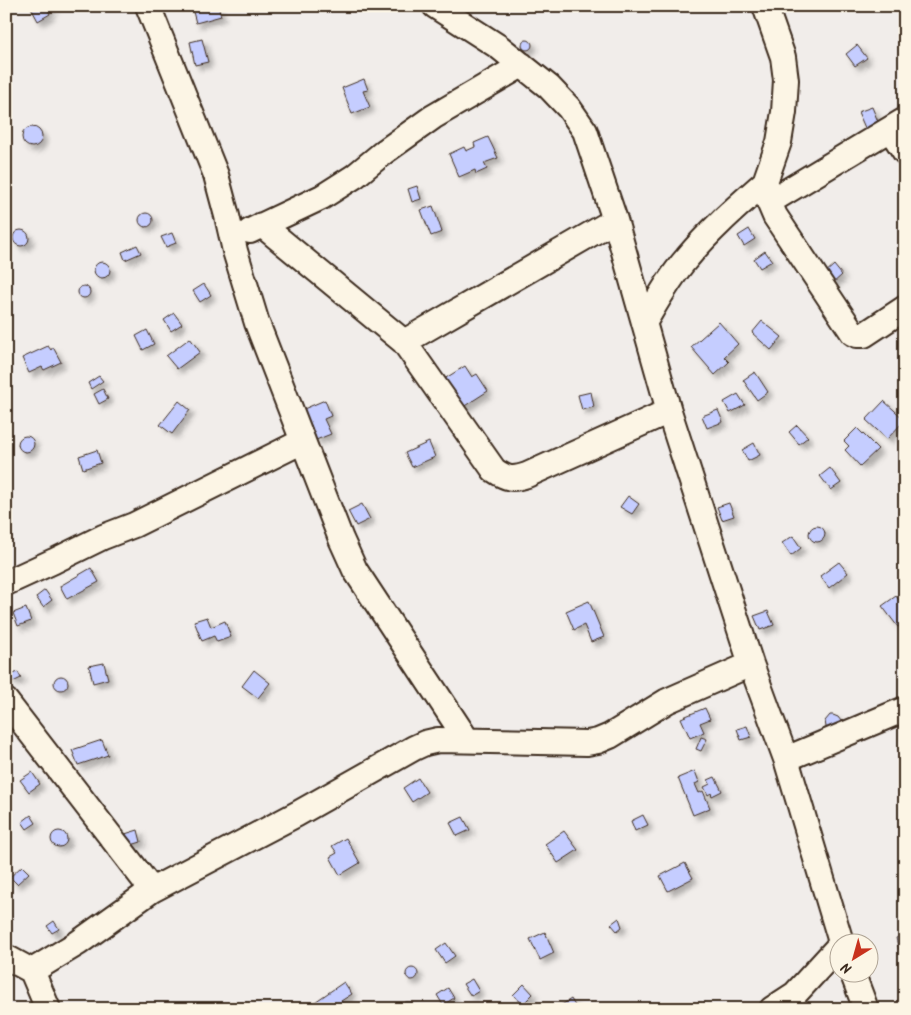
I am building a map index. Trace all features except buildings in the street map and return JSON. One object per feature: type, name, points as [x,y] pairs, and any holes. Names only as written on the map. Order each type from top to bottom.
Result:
[{"type":"street","points":[[148,6],[216,175],[228,216],[235,252],[257,322],[341,540],[355,570],[467,740]]},
{"type":"street","points":[[435,6],[499,47],[549,87],[570,108],[584,131],[615,220],[669,411],[751,664],[786,759],[838,932]]},
{"type":"street","points":[[765,6],[783,57],[786,80],[784,112],[779,142],[767,192],[775,216],[853,333],[860,336],[864,335],[905,308]]},
{"type":"street","points":[[232,239],[322,196],[355,176],[384,152],[433,117],[522,65]]},
{"type":"street","points":[[644,323],[686,259],[707,236],[767,192],[897,125],[905,152]]},
{"type":"street","points":[[404,342],[615,220]]},
{"type":"street","points":[[262,225],[404,342],[494,470],[503,476],[517,478],[527,475],[669,411]]},
{"type":"street","points":[[6,583],[54,562],[103,537],[134,525],[303,441]]},
{"type":"street","points":[[32,971],[78,943],[152,890],[297,814],[426,742],[467,740],[587,743],[598,741],[610,736],[667,701],[751,664]]},
{"type":"street","points":[[6,700],[152,890]]},
{"type":"street","points":[[786,759],[905,709]]},
{"type":"street","points":[[6,957],[32,971],[48,1009]]},
{"type":"street","points":[[772,1009],[794,994],[828,957]]},
{"type":"street","points":[[856,982],[866,1009]]}]
